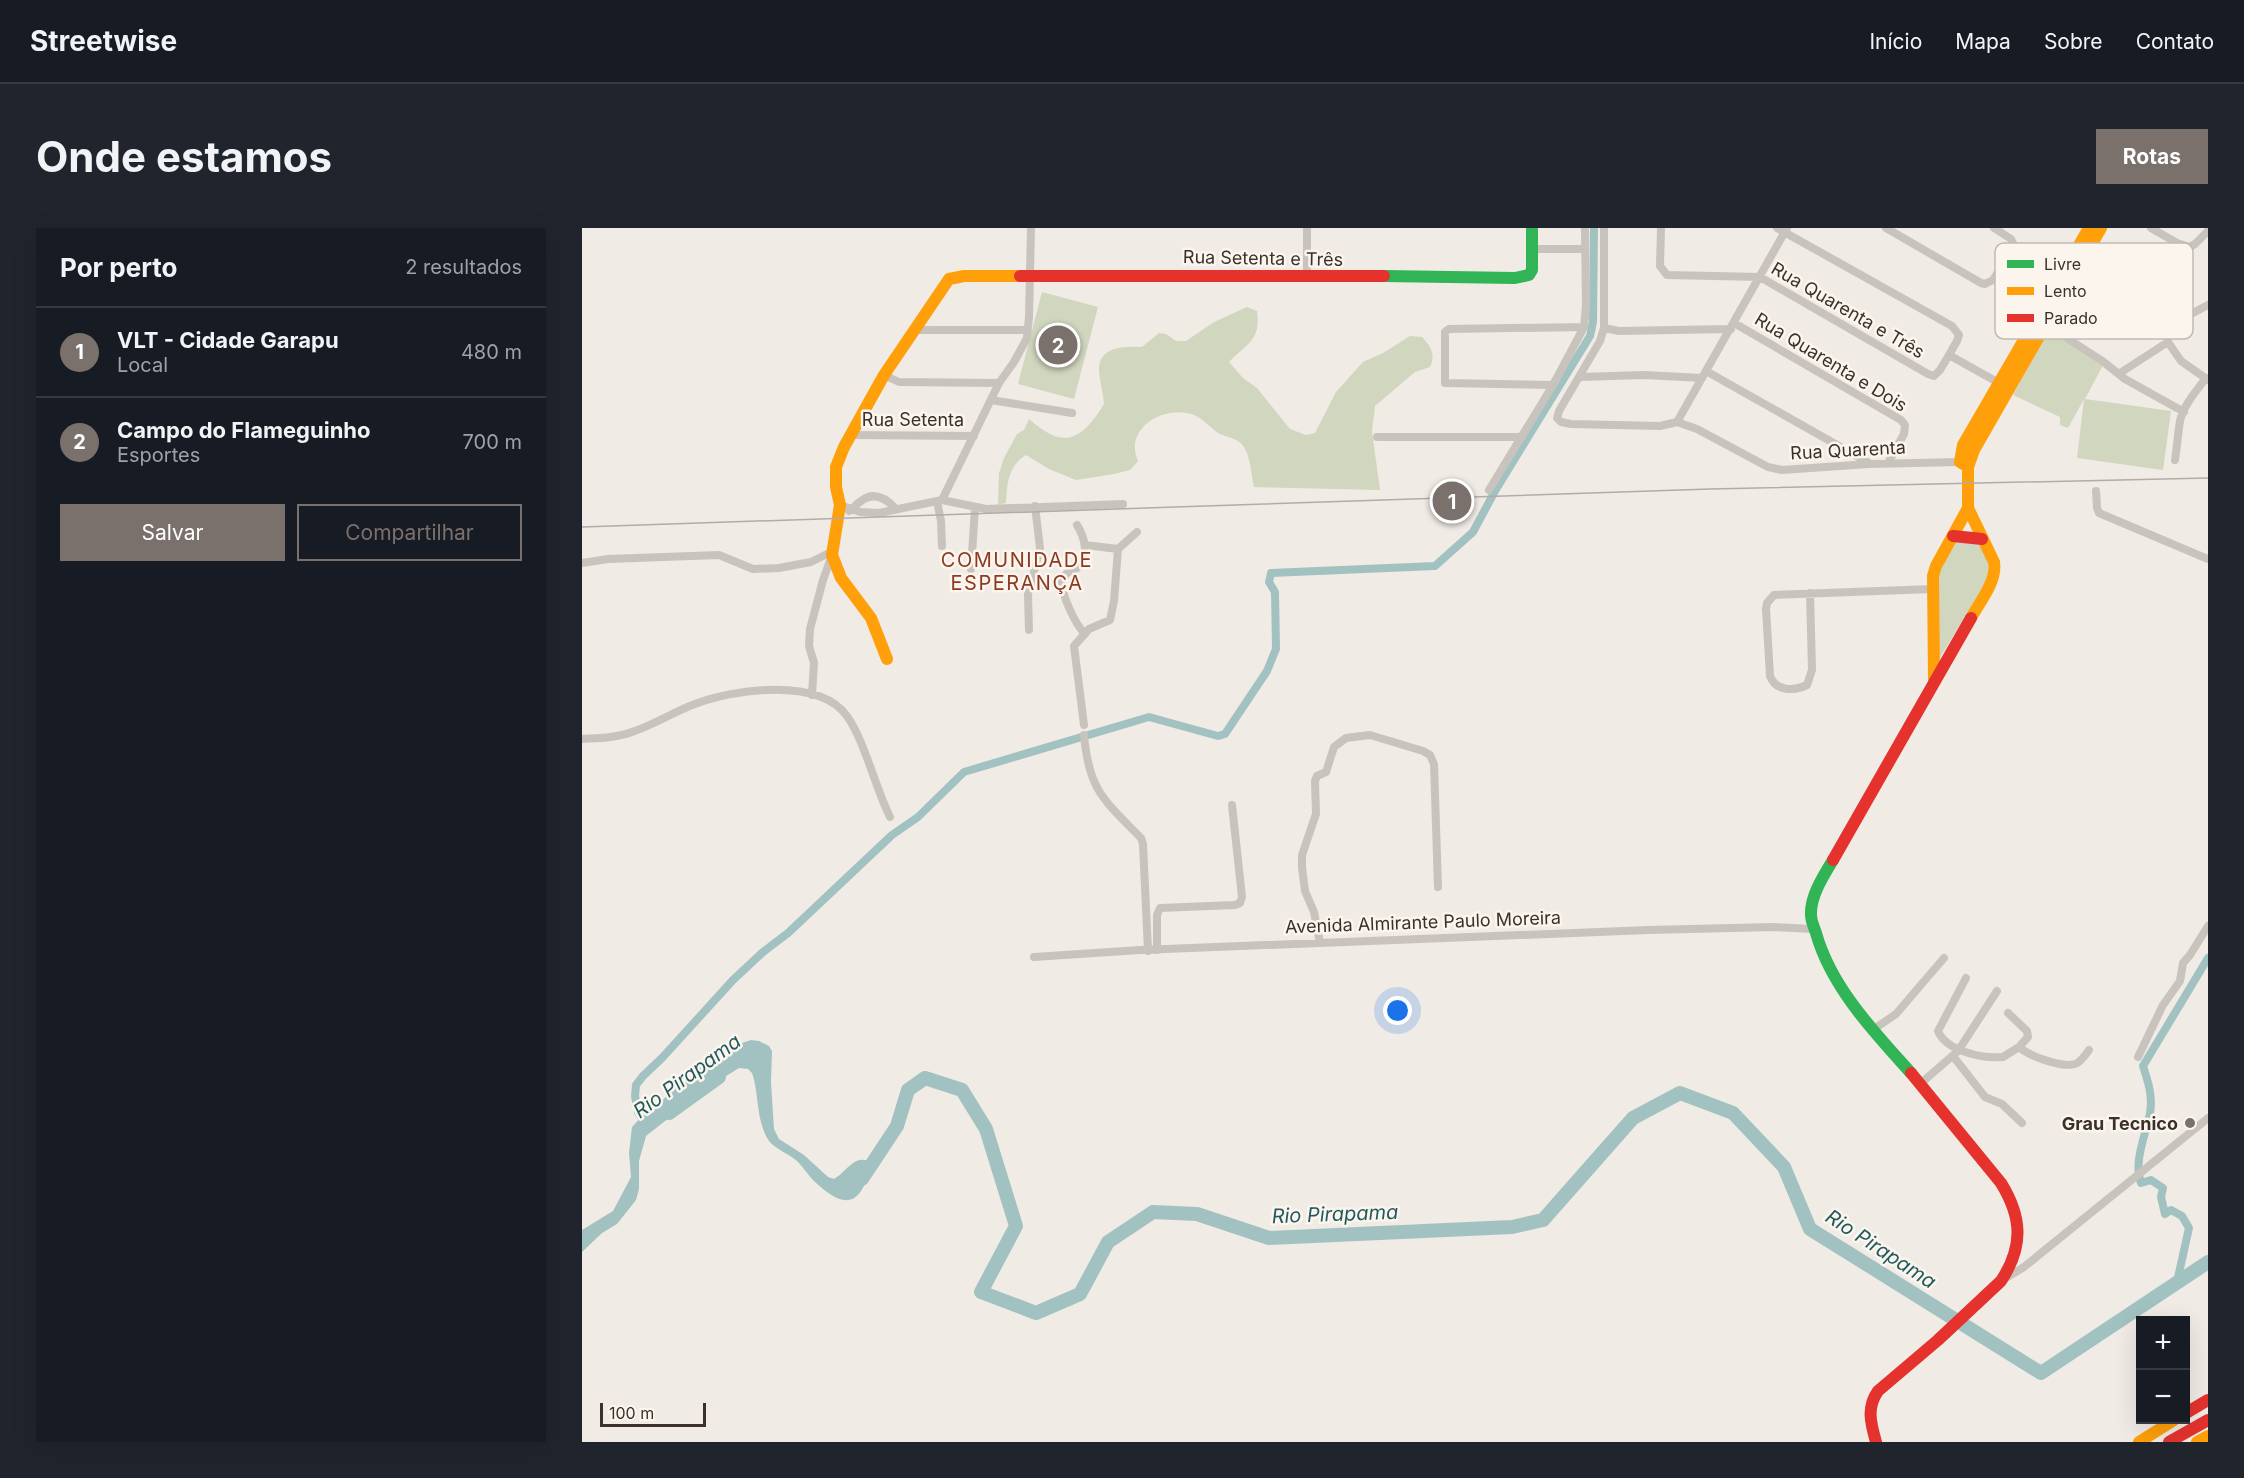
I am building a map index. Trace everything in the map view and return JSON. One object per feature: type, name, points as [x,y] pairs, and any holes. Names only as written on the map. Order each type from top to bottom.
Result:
[{"type":"main road","name":"Rua Setenta e Três","points":[[916,330],[949,279],[964,276],[1515,278],[1529,275],[1532,270],[1532,228]]},
{"type":"main road","points":[[2080,243],[2089,228]]},
{"type":"main road","points":[[2091,243],[2100,228]]},
{"type":"main road","points":[[887,659],[872,618],[841,578],[832,553],[839,510],[836,468],[843,447],[852,435],[884,375],[916,330]]},
{"type":"main road","points":[[1964,464],[1974,450],[2029,339]]},
{"type":"main road","points":[[1876,1442],[1869,1418],[1873,1398],[2001,1281],[2007,1272],[2019,1233],[2015,1210],[2001,1183],[1874,1029],[1828,967],[1813,929],[1812,905],[1821,880],[1991,583],[1995,570],[1994,562],[1968,508],[1963,445],[1999,383],[2014,370],[2035,339]]},
{"type":"main road","points":[[1934,680],[1932,589],[1934,571],[1968,508]]},
{"type":"main road","points":[[1953,536],[1982,539]]},
{"type":"main road","points":[[2190,1411],[2208,1400]]},
{"type":"main road","points":[[2169,1442],[2208,1420]]},
{"type":"main road","points":[[2139,1442],[2166,1424]]},
{"type":"main road","points":[[2197,1442],[2208,1436]]},
{"type":"street","points":[[942,546],[940,500],[999,383],[1023,347],[1028,330],[1031,228]]},
{"type":"street","points":[[1307,228],[1307,276]]},
{"type":"street","points":[[1489,489],[1522,437],[1584,327],[1585,228]]},
{"type":"street","points":[[1604,228],[1604,328],[1600,341],[1559,411],[1558,421],[1571,424],[1660,426],[1677,422],[1760,277],[1783,229],[1952,326],[1959,335],[1949,355]]},
{"type":"street","name":"Rua Quarenta e Três","points":[[1661,228],[1659,261],[1662,272],[1667,275],[1760,277],[1928,374],[1937,373],[1949,355],[1999,383]]},
{"type":"street","points":[[1886,228],[1981,283],[1985,284],[1995,277]]},
{"type":"street","points":[[1994,228],[2011,239],[2013,243]]},
{"type":"street","points":[[2151,228],[2178,243]]},
{"type":"street","points":[[2193,246],[2208,231]]},
{"type":"street","points":[[1532,249],[1585,249]]},
{"type":"street","points":[[2193,314],[2208,305]]},
{"type":"street","points":[[1604,328],[1619,331],[1732,326]]},
{"type":"street","name":"Rua Quarenta e Dois","points":[[1732,326],[1901,420],[1905,425],[1904,434],[1888,463]]},
{"type":"street","points":[[1552,385],[1445,383],[1446,332],[1449,329],[1584,327]]},
{"type":"street","points":[[916,330],[1028,330]]},
{"type":"street","points":[[2068,339],[2120,373],[2125,379],[2184,412]]},
{"type":"street","points":[[2167,339],[2181,362],[2207,379],[2184,412],[2180,422],[2175,460]]},
{"type":"street","points":[[2120,373],[2168,342]]},
{"type":"street","points":[[884,375],[899,382],[912,383],[999,383]]},
{"type":"street","points":[[1580,377],[1704,375],[1869,464]]},
{"type":"street","points":[[991,400],[1072,413]]},
{"type":"street","name":"Rua Quarenta","points":[[1677,422],[1697,429],[1760,463],[1782,470],[1888,463],[1964,464]]},
{"type":"street","name":"Rua Setenta","points":[[852,435],[974,436]]},
{"type":"street","points":[[1377,437],[1522,437]]},
{"type":"street","points":[[2096,491],[2099,513],[2208,559]]},
{"type":"street","points":[[852,510],[868,497],[878,496],[888,501],[896,509]]},
{"type":"street","points":[[839,510],[879,513],[940,500],[975,508],[1123,504]]},
{"type":"street","points":[[1029,630],[1028,594],[1040,548],[1035,506]]},
{"type":"street","points":[[971,569],[975,508]]},
{"type":"street","points":[[1030,587],[1062,581],[1067,574],[1083,562],[1085,545],[1077,525]]},
{"type":"street","points":[[1084,725],[1074,650],[1076,643],[1094,626],[1108,623],[1110,620],[1114,601],[1118,549],[1137,532]]},
{"type":"street","points":[[1085,545],[1118,549]]},
{"type":"street","points":[[582,563],[608,559],[719,555],[753,569],[779,568],[811,562],[832,553]]},
{"type":"street","points":[[812,695],[814,663],[809,646],[810,629],[832,553]]},
{"type":"street","points":[[1062,581],[1065,600],[1076,623],[1085,634]]},
{"type":"street","points":[[1810,593],[1812,670],[1810,679],[1808,685],[1803,687],[1780,688],[1775,685],[1770,676],[1767,603],[1774,595],[1810,593],[1932,589]]},
{"type":"street","points":[[582,739],[610,737],[631,732],[698,702],[743,692],[779,689],[812,695],[835,705],[846,715],[860,743],[890,818]]},
{"type":"street","points":[[1084,735],[1085,754],[1095,787],[1141,838],[1143,844],[1153,950]]},
{"type":"street","points":[[1320,943],[1314,912],[1302,879],[1302,855],[1316,814],[1314,781],[1317,776],[1329,768],[1334,747],[1346,738],[1370,735],[1430,755],[1434,764],[1438,887]]},
{"type":"street","points":[[1153,950],[1157,915],[1160,908],[1240,903],[1242,897],[1232,805]]},
{"type":"street","points":[[2138,1057],[2163,1005],[2180,981],[2183,963],[2208,926]]},
{"type":"street","name":"Avenida Almirante Paulo Moreira","points":[[1034,957],[1648,930],[1774,927],[1813,929]]},
{"type":"street","points":[[1874,1029],[1896,1014],[1944,958]]},
{"type":"street","points":[[1966,978],[1938,1031],[1985,1097],[2002,1104],[2022,1123]]},
{"type":"street","points":[[1920,1084],[1955,1053],[1997,991]]},
{"type":"street","points":[[1955,1053],[1998,1058],[2008,1055],[2019,1047],[2028,1035],[2008,1013]]},
{"type":"street","points":[[2019,1047],[2043,1060],[2072,1065],[2089,1050]]},
{"type":"street","points":[[2001,1281],[2024,1267],[2208,1118]]},
{"type":"green space","points":[[1042,292],[1098,307],[1074,399],[1018,384]]},
{"type":"green space","points":[[1247,307],[1257,311],[1257,329],[1251,341],[1229,362],[1243,378],[1257,388],[1290,429],[1306,435],[1315,433],[1336,392],[1363,362],[1383,353],[1410,336],[1422,337],[1428,344],[1432,351],[1430,367],[1415,372],[1375,406],[1372,431],[1380,490],[1254,487],[1248,456],[1242,444],[1220,434],[1194,415],[1183,412],[1160,416],[1141,429],[1136,438],[1135,449],[1138,461],[1130,470],[1076,480],[1049,469],[1026,455],[1015,464],[1012,470],[1006,503],[998,505],[999,473],[1004,458],[1017,434],[1024,430],[1029,419],[1041,429],[1062,438],[1079,433],[1096,417],[1104,404],[1100,363],[1108,352],[1114,349],[1142,347],[1159,333],[1166,334],[1176,341],[1186,341],[1214,322]]},
{"type":"green space","points":[[2043,339],[2063,339],[2098,361],[2102,367],[2085,399],[2171,411],[2163,470],[2077,458],[2084,399],[2068,428],[2060,425],[2060,417],[2013,395]]},
{"type":"green space","points":[[1953,542],[1977,543],[1987,557],[1988,572],[1985,583],[1938,661],[1933,588]]},
{"type":"water","points":[[751,1040],[769,1046],[772,1051],[774,1129],[779,1139],[804,1155],[828,1177],[834,1179],[856,1161],[866,1160],[872,1163],[863,1189],[850,1200],[834,1197],[813,1180],[798,1162],[776,1148],[766,1136],[763,1128],[752,1073],[748,1069],[739,1068],[710,1086],[687,1094],[679,1110],[646,1136],[639,1161],[639,1189],[636,1200],[617,1224],[602,1233],[582,1252],[582,1230],[613,1211],[631,1177],[629,1153],[632,1127],[642,1116],[656,1108],[675,1086],[695,1076],[699,1066],[720,1059],[739,1044]]},
{"type":"waterway","points":[[646,1124],[638,1112],[635,1096],[636,1085],[643,1076],[733,980],[788,933],[892,835],[918,817],[964,772],[1149,717],[1218,736],[1225,734],[1267,671],[1276,649],[1275,592],[1269,582],[1271,573],[1435,566],[1473,532],[1495,491],[1590,336],[1593,322],[1594,228]]},
{"type":"waterway","points":[[2177,1282],[2189,1228],[2182,1216],[2171,1210],[2165,1214],[2161,1197],[2163,1188],[2151,1180],[2141,1183],[2139,1175],[2139,1157],[2151,1107],[2150,1089],[2143,1066],[2208,958]]},
{"type":"waterway","name":"Rio Pirapama","points":[[669,1113],[719,1077]]},
{"type":"waterway","name":"Rio Pirapama","points":[[862,1179],[897,1126],[908,1090],[925,1078],[962,1090],[986,1129],[1016,1226],[981,1292],[1036,1313],[1080,1294],[1108,1242],[1153,1212],[1197,1214],[1269,1238],[1512,1227],[1543,1220],[1633,1118],[1680,1093],[1733,1113],[1784,1167],[1810,1229],[2041,1373],[2208,1262]]},
{"type":"tram line","points":[[582,527],[1710,489],[2208,478]]},
{"type":"traffic: fast","points":[[1384,276],[1515,278],[1529,275],[1532,270],[1532,228]]},
{"type":"traffic: fast","points":[[1833,860],[1818,886],[1811,908],[1812,922],[1823,953],[1855,1008],[1911,1073]]},
{"type":"traffic: slow","points":[[2080,243],[2089,228]]},
{"type":"traffic: slow","points":[[2092,243],[2101,228]]},
{"type":"traffic: slow","points":[[887,659],[871,618],[841,578],[832,555],[840,505],[836,487],[836,467],[844,447],[884,375],[949,279],[964,276],[1020,276]]},
{"type":"traffic: slow","points":[[1968,467],[1960,462],[1963,445],[2025,339]]},
{"type":"traffic: slow","points":[[1934,679],[1933,576],[1936,566],[1968,508],[1968,467],[1974,450],[2038,339]]},
{"type":"traffic: slow","points":[[1968,508],[1994,562],[1993,577],[1971,618]]},
{"type":"traffic: slow","points":[[2139,1442],[2168,1424]]},
{"type":"traffic: slow","points":[[2197,1442],[2208,1436]]},
{"type":"traffic: jam","points":[[1020,276],[1384,276]]},
{"type":"traffic: jam","points":[[1953,536],[1982,539]]},
{"type":"traffic: jam","points":[[1833,860],[1971,618]]},
{"type":"traffic: jam","points":[[1876,1442],[1871,1422],[1871,1410],[1878,1391],[1938,1340],[2001,1281],[2014,1256],[2017,1244],[2018,1232],[2013,1208],[2001,1183],[1911,1073]]},
{"type":"traffic: jam","points":[[2190,1411],[2208,1400]]},
{"type":"traffic: jam","points":[[2169,1442],[2208,1420]]},
{"type":"place","name":"Campo do Flameguinho","points":[[1058,345]]},
{"type":"place","name":"VLT - Cidade Garapu","points":[[1452,501]]},
{"type":"place","name":"Grau Tecnico","points":[[2190,1123]]},
{"type":"district","name":"COMUNIDADE ESPERANÇA","points":[[1017,572]]}]
